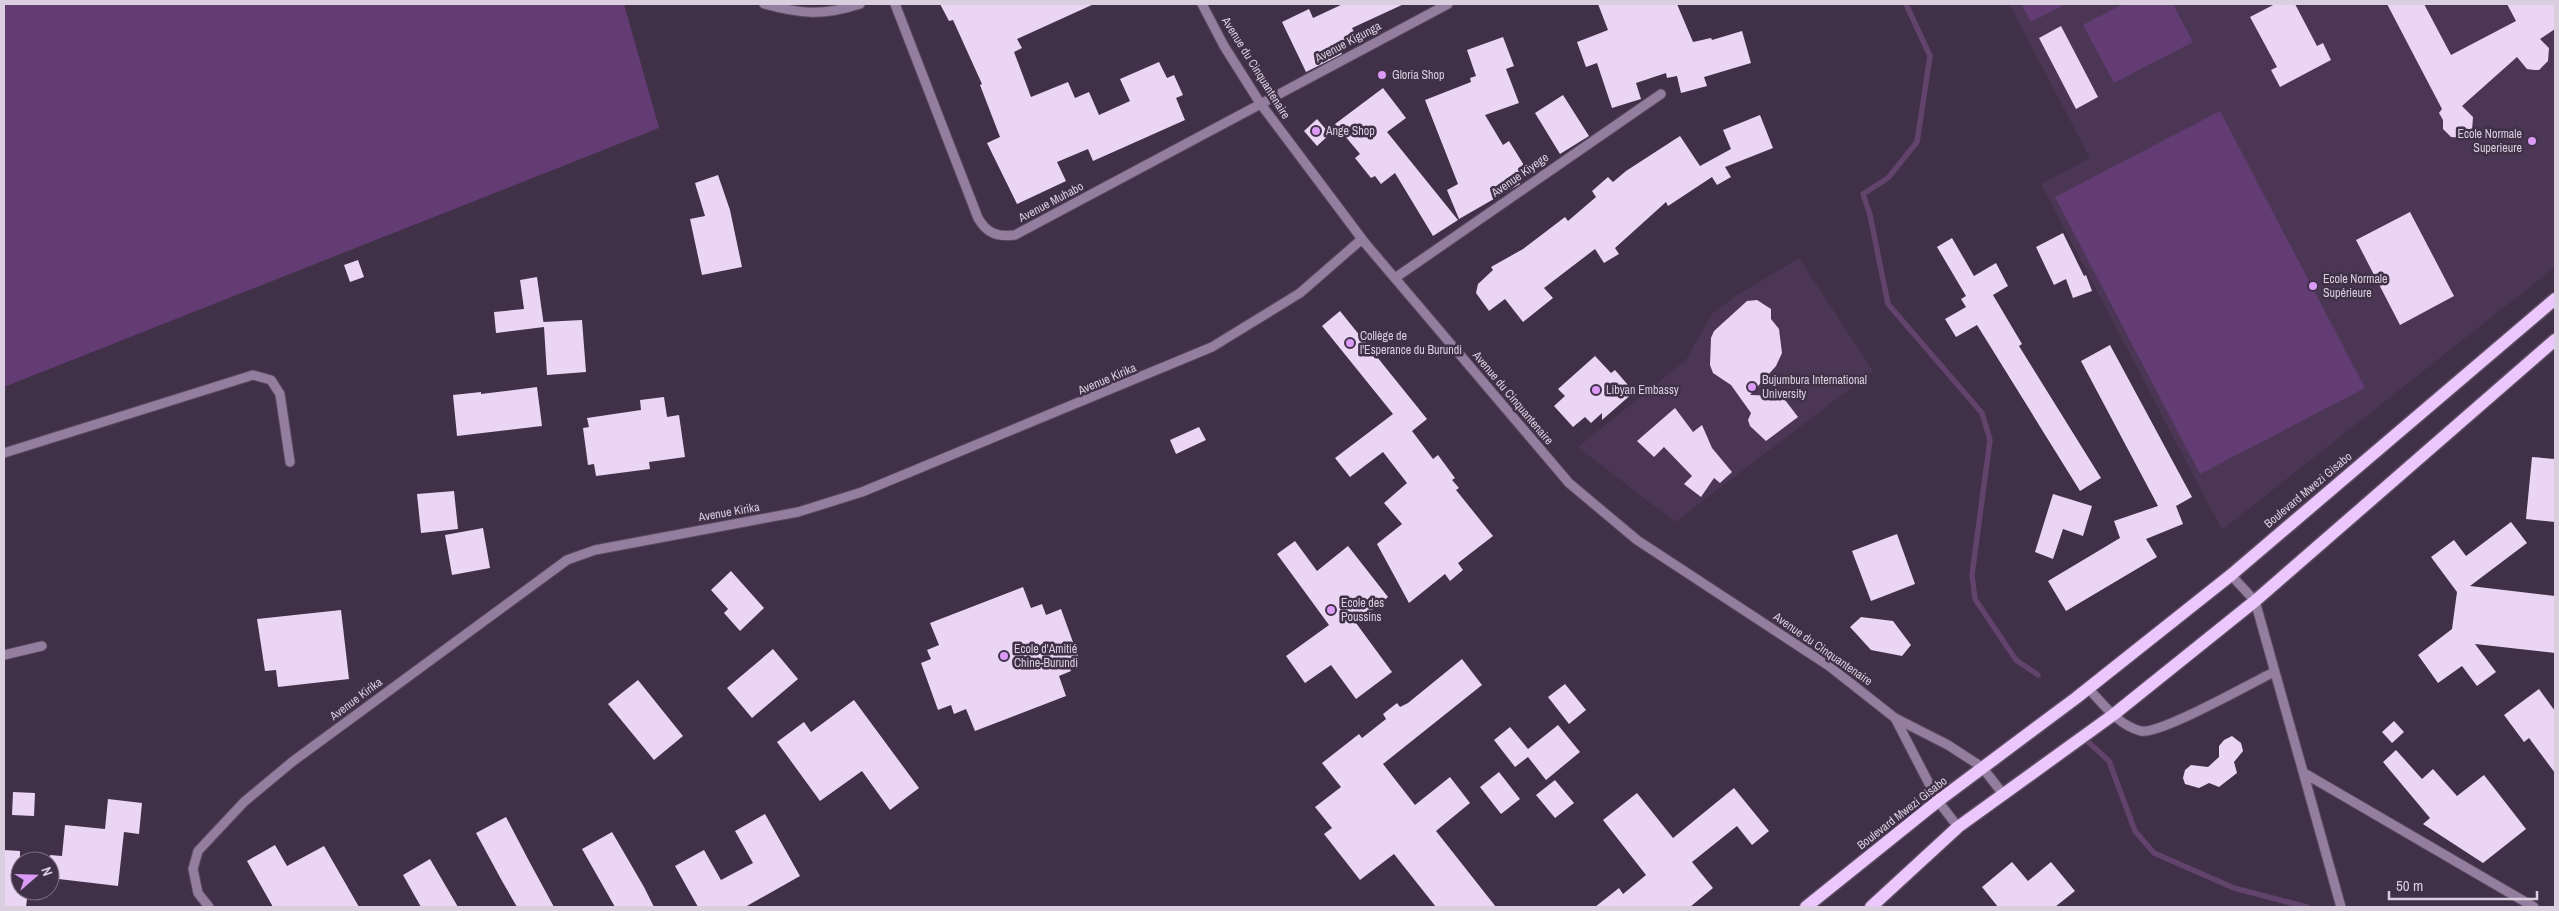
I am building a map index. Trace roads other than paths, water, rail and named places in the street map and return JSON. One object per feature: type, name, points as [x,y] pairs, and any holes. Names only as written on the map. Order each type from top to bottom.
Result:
[{"type":"main road","name":"Boulevard Mwezi Gisabo","points":[[1806,907],[1938,801],[2076,698],[2231,575],[2555,299]]},
{"type":"main road","points":[[1871,907],[1958,827],[1989,807],[2003,794],[2113,715],[2255,601],[2555,340]]},
{"type":"street","points":[[764,4],[810,13],[827,12],[860,4]]},
{"type":"street","name":"Avenue Muhabo","points":[[895,4],[924,84],[978,218],[989,232],[997,236],[1015,235],[1260,103]]},
{"type":"street","name":"Avenue du Cinquantenaire","points":[[1202,4],[1224,46],[1260,103],[1362,240],[1569,483],[1637,540],[1829,666],[1895,718]]},
{"type":"street","name":"Avenue Kigunga","points":[[1260,103],[1448,4]]},
{"type":"street","name":"Avenue Kiyege","points":[[1395,278],[1662,94]]},
{"type":"street","name":"Avenue Kirika","points":[[209,907],[198,893],[193,869],[198,851],[244,802],[292,762],[567,560],[595,550],[798,512],[862,492],[1212,348],[1300,293],[1362,240]]},
{"type":"street","points":[[4,453],[253,375],[271,380],[280,394],[290,462]]},
{"type":"street","points":[[2231,575],[2255,601],[2341,907]]},
{"type":"street","points":[[4,655],[42,646]]},
{"type":"street","points":[[2088,688],[2113,715],[2140,731],[2154,730],[2274,672]]},
{"type":"street","points":[[1895,718],[1948,745],[1982,767],[2003,794]]},
{"type":"street","points":[[1895,718],[1938,801],[1958,827]]},
{"type":"street","points":[[2304,773],[2534,907]]},
{"type":"waterway","points":[[1906,4],[1930,56],[1917,142],[1888,178],[1863,194],[1870,215],[1888,304],[1982,413],[1990,440],[1972,575],[1975,599],[2016,660],[2038,675]]},
{"type":"waterway","points":[[2086,740],[2109,761],[2135,831],[2154,853],[2234,888],[2307,907]]},
{"type":"place","name":"Gloria Shop","points":[[1382,75]]},
{"type":"place","name":"Ange Shop","points":[[1316,131]]},
{"type":"place","name":"Ecole Normale Superieure","points":[[2532,141]]},
{"type":"place","name":"Ecole Normale Supérieure","points":[[2313,286]]},
{"type":"place","name":"Collège de l'Esperance du Burundi","points":[[1350,343]]},
{"type":"place","name":"Bujumbura International University","points":[[1752,387]]},
{"type":"place","name":"Libyan Embassy","points":[[1596,390]]},
{"type":"place","name":"Ecole des Poussins","points":[[1331,610]]},
{"type":"place","name":"Ecole d'Amitié Chine-Burundi","points":[[1004,656]]}]
